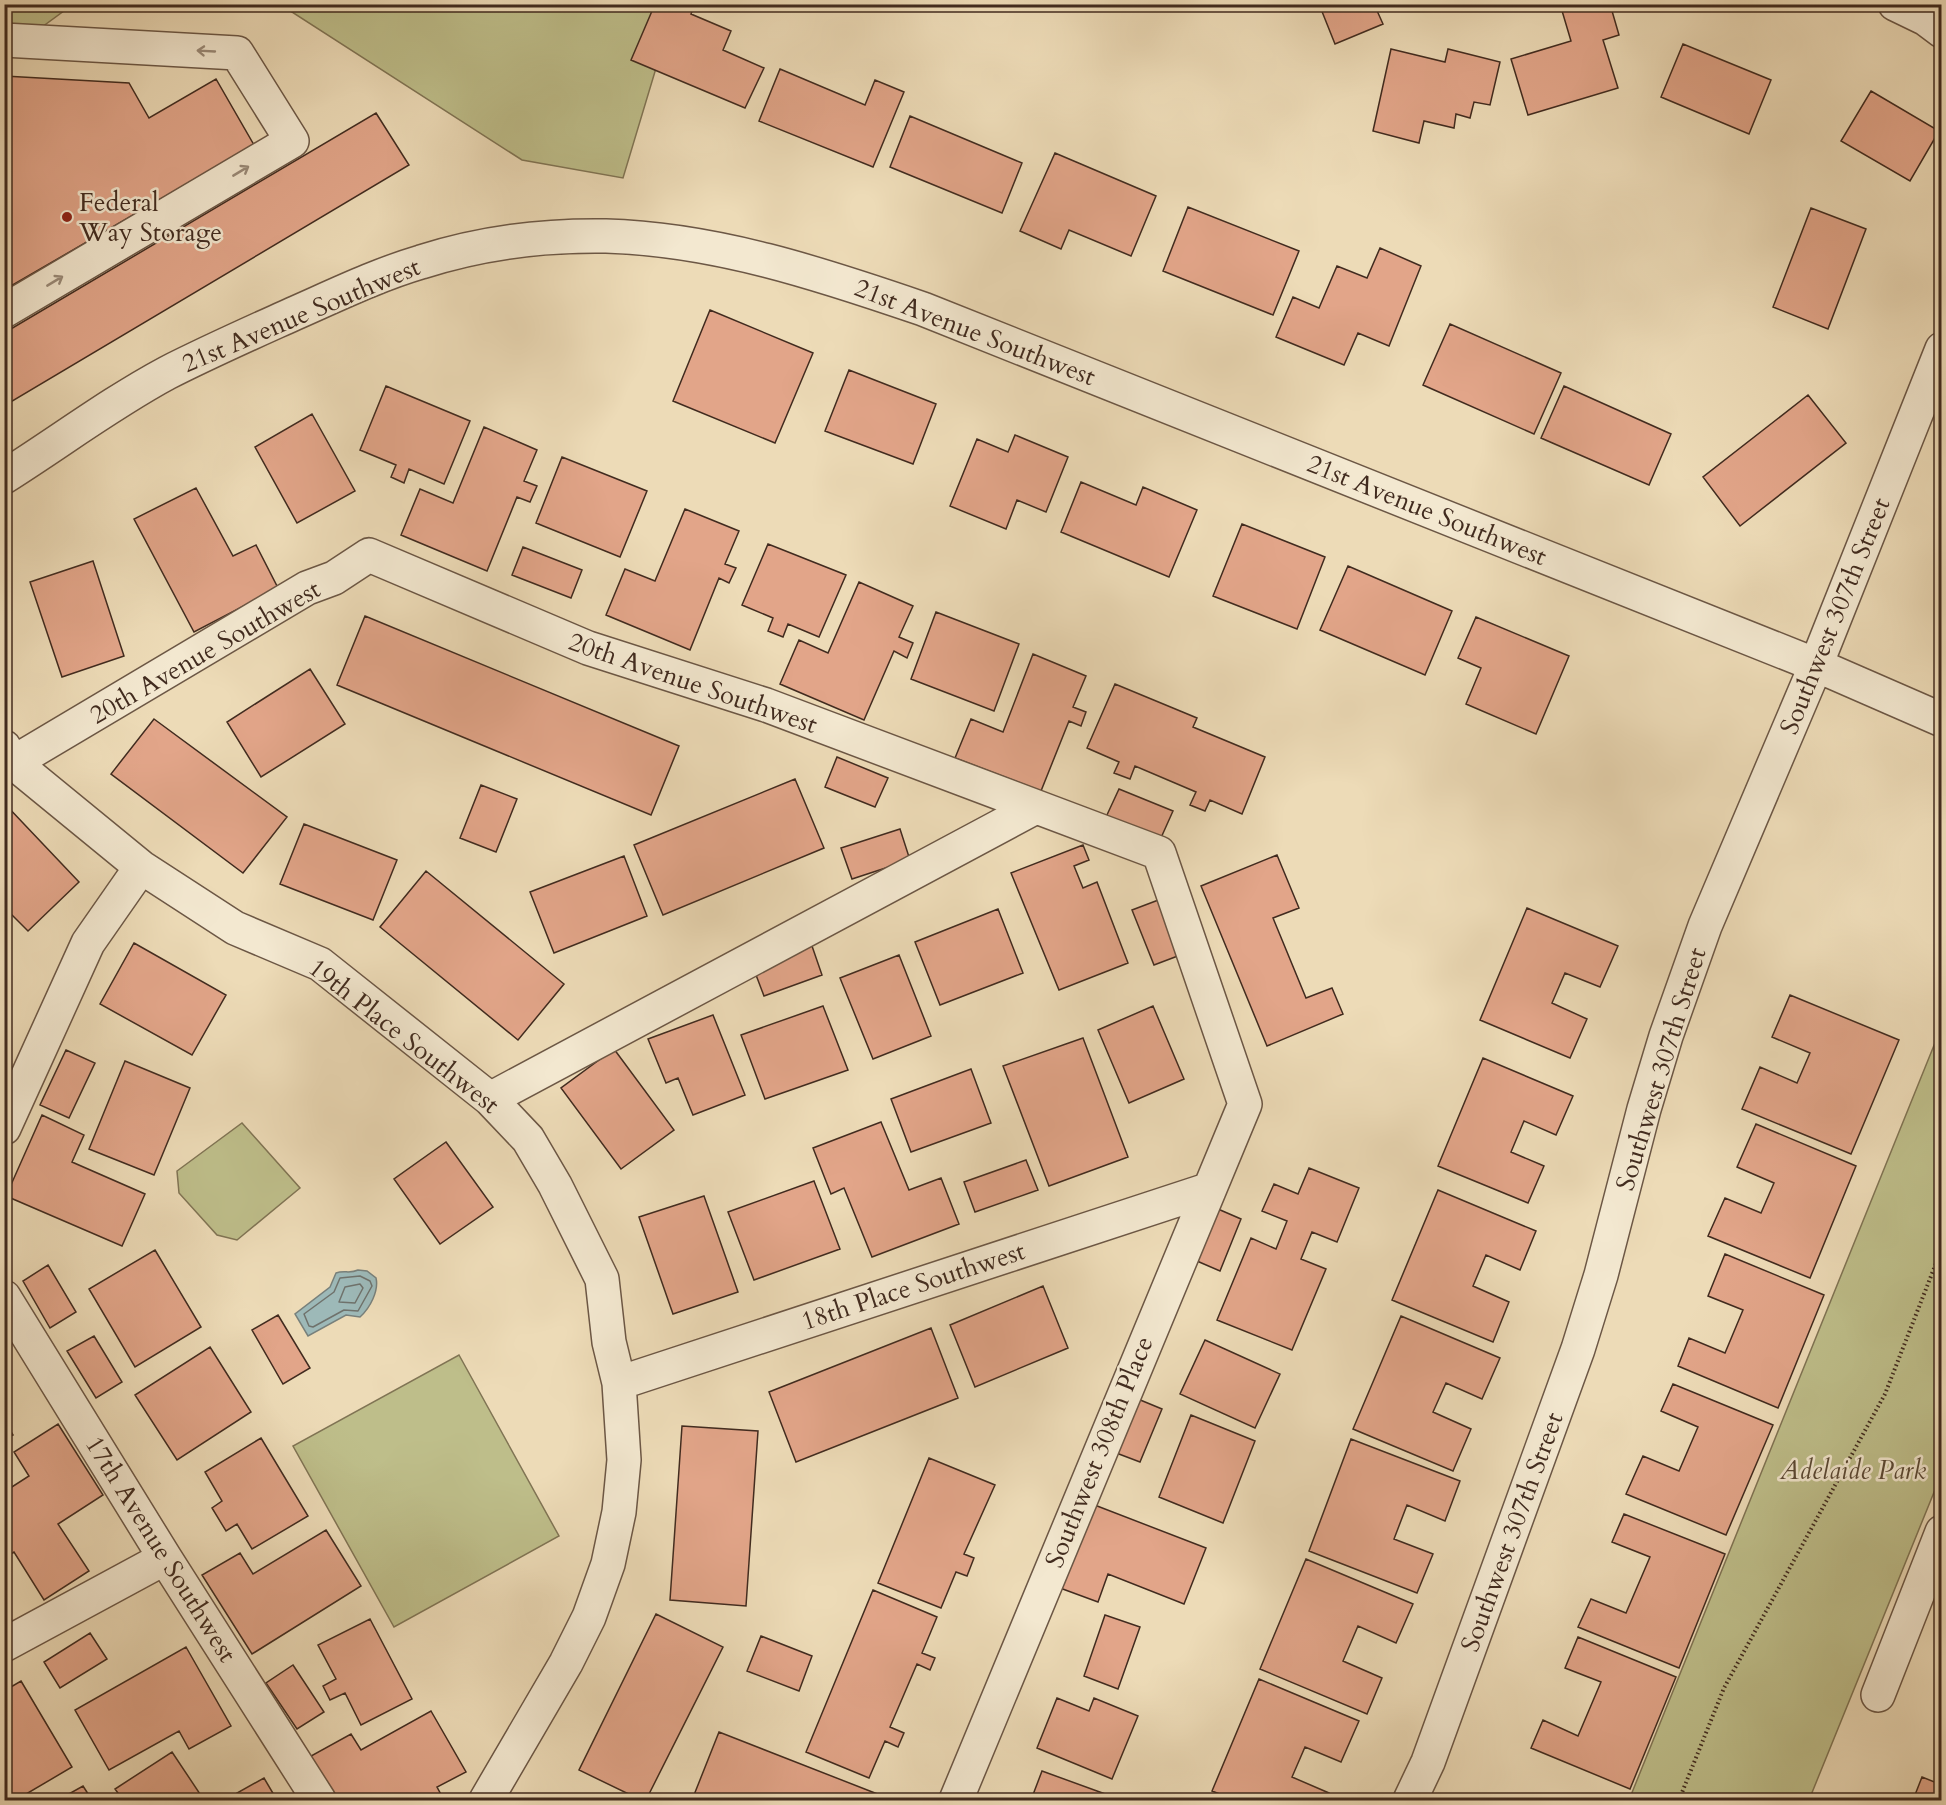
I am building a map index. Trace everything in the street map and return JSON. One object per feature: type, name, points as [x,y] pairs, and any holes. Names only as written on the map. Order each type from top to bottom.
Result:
[{"type":"street","points":[[1895,4],[1926,19],[1941,31]]},
{"type":"street","points":[[4,40],[237,53],[292,141],[4,311]]},
{"type":"street","name":"21st Avenue Southwest","points":[[4,477],[166,374],[312,306],[421,262],[489,245],[546,238],[606,236],[650,239],[699,246],[782,264],[923,309],[1816,665],[1941,720]]},
{"type":"street","name":"Southwest 307th Street","points":[[1410,1800],[1432,1751],[1578,1348],[1601,1275],[1644,1109],[1666,1036],[1706,926],[1816,665],[1941,349]]},
{"type":"street","name":"20th Avenue Southwest","points":[[8,759],[307,588],[334,578],[369,555],[588,648],[766,705],[1034,808],[1159,853],[1245,1104]]},
{"type":"street","name":"19th Place Southwest","points":[[8,759],[141,867],[235,928],[320,964],[490,1099],[528,1139],[555,1185],[602,1279],[609,1342],[619,1383],[624,1460],[619,1512],[608,1564],[589,1617],[497,1797]]},
{"type":"street","points":[[490,1099],[1034,808]]},
{"type":"street","points":[[4,1128],[88,943],[141,867]]},
{"type":"street","name":"Southwest 308th Place","points":[[956,1800],[1207,1190],[1245,1104]]},
{"type":"street","name":"18th Place Southwest","points":[[619,1383],[1207,1190]]},
{"type":"street","name":"17th Avenue Southwest","points":[[4,1297],[165,1558],[319,1800]]},
{"type":"street","points":[[1878,1695],[1941,1532]]},
{"type":"street","points":[[7,1639],[165,1558]]},
{"type":"path","points":[[1679,1800],[1724,1688],[1885,1394],[1941,1248]]},
{"type":"green space","points":[[5,5],[72,5],[5,54]]},
{"type":"green space","points":[[281,5],[675,5],[623,178],[522,160]]},
{"type":"green space","name":"Adelaide Park","points":[[1941,1028],[1941,1475],[1809,1800],[1629,1800]]},
{"type":"green space","points":[[242,1123],[300,1188],[237,1240],[217,1235],[179,1193],[177,1171]]},
{"type":"green space","points":[[459,1355],[559,1536],[394,1627],[293,1446]]},
{"type":"water","points":[[367,1271],[376,1278],[375,1294],[367,1309],[360,1317],[346,1315],[308,1336],[295,1314],[330,1287],[336,1273]]},
{"type":"building","points":[[655,4],[695,4],[691,14],[731,31],[723,50],[764,68],[745,108],[631,60]]},
{"type":"building","points":[[1319,4],[1374,4],[1383,24],[1335,44]]},
{"type":"building","points":[[1560,4],[1610,4],[1619,35],[1603,40],[1618,88],[1528,115],[1511,59],[1571,41]]},
{"type":"building","points":[[1683,44],[1771,80],[1749,134],[1661,97]]},
{"type":"building","points":[[1391,49],[1445,62],[1448,49],[1500,62],[1490,105],[1474,102],[1470,118],[1456,114],[1454,128],[1424,121],[1419,143],[1373,131]]},
{"type":"building","points":[[780,69],[865,105],[875,80],[904,92],[873,167],[759,121]]},
{"type":"building","name":"Federal Way Storage","points":[[4,76],[129,83],[149,118],[216,79],[254,145],[4,290]]},
{"type":"building","points":[[1871,91],[1939,131],[1910,181],[1841,141]]},
{"type":"building","points":[[376,113],[409,165],[4,406],[4,333]]},
{"type":"building","points":[[910,116],[1022,163],[1002,213],[890,167]]},
{"type":"building","points":[[1055,153],[1156,196],[1131,256],[1069,230],[1061,249],[1020,231]]},
{"type":"building","points":[[1188,207],[1299,251],[1273,315],[1163,271]]},
{"type":"building","points":[[1811,208],[1866,229],[1828,329],[1773,307]]},
{"type":"building","points":[[1380,248],[1421,266],[1389,346],[1358,333],[1344,365],[1276,337],[1293,297],[1319,308],[1337,266],[1367,278]]},
{"type":"building","points":[[710,310],[813,353],[775,443],[673,401]]},
{"type":"building","points":[[1450,324],[1561,373],[1534,434],[1423,385]]},
{"type":"building","points":[[849,370],[936,404],[913,464],[825,431]]},
{"type":"building","points":[[386,386],[470,421],[444,484],[409,469],[404,483],[391,477],[396,465],[360,450]]},
{"type":"building","points":[[1564,386],[1671,434],[1649,485],[1541,438]]},
{"type":"building","points":[[1808,395],[1846,443],[1740,526],[1703,477]]},
{"type":"building","points":[[312,414],[355,491],[297,523],[255,447]]},
{"type":"building","points":[[484,427],[537,450],[524,481],[537,486],[530,502],[517,497],[487,571],[401,535],[420,489],[453,503]]},
{"type":"building","points":[[1015,435],[1068,457],[1046,512],[1017,500],[1006,529],[950,506],[977,439],[1008,452]]},
{"type":"building","points":[[562,457],[647,491],[620,557],[536,523]]},
{"type":"building","points":[[1081,482],[1136,505],[1143,487],[1197,510],[1169,577],[1061,532]]},
{"type":"building","points":[[196,488],[233,556],[256,545],[278,588],[194,632],[134,519]]},
{"type":"building","points":[[685,509],[739,531],[725,564],[736,568],[729,583],[719,578],[690,650],[606,615],[625,569],[655,581]]},
{"type":"building","points":[[1242,524],[1325,557],[1297,629],[1213,596]]},
{"type":"building","points":[[768,544],[846,575],[819,637],[788,624],[783,637],[768,631],[773,618],[742,605]]},
{"type":"building","points":[[523,547],[582,570],[571,598],[512,575]]},
{"type":"building","points":[[93,561],[124,656],[62,677],[30,582]]},
{"type":"building","points":[[1348,566],[1452,611],[1425,675],[1320,630]]},
{"type":"building","points":[[859,582],[913,606],[899,637],[913,643],[907,658],[894,651],[864,720],[780,684],[799,640],[828,653]]},
{"type":"building","points":[[936,612],[1019,644],[994,711],[911,679]]},
{"type":"building","points":[[365,616],[679,746],[651,815],[337,685]]},
{"type":"building","points":[[1476,617],[1569,656],[1536,734],[1466,704],[1481,668],[1458,658]]},
{"type":"building","points":[[1033,654],[1086,676],[1073,707],[1086,712],[1081,726],[1069,721],[1041,791],[955,758],[971,719],[1003,732]]},
{"type":"building","points":[[310,669],[345,724],[261,777],[227,722]]},
{"type":"building","points":[[1115,684],[1197,718],[1193,727],[1265,757],[1242,814],[1210,800],[1205,811],[1190,805],[1196,792],[1135,766],[1130,779],[1114,773],[1119,762],[1087,748]]},
{"type":"building","points":[[154,719],[287,817],[243,873],[111,774]]},
{"type":"building","points":[[837,757],[888,778],[875,807],[825,787]]},
{"type":"building","points":[[795,779],[824,848],[663,915],[634,845]]},
{"type":"building","points":[[481,785],[517,799],[496,852],[460,838]]},
{"type":"building","points":[[1119,789],[1173,811],[1160,840],[1106,817]]},
{"type":"building","points":[[5,804],[79,882],[28,931],[4,907]]},
{"type":"building","points":[[304,824],[397,860],[373,920],[280,884]]},
{"type":"building","points":[[900,829],[910,860],[852,879],[841,848]]},
{"type":"building","points":[[1083,845],[1089,860],[1074,866],[1083,888],[1097,882],[1128,963],[1059,990],[1011,873]]},
{"type":"building","points":[[1277,855],[1299,908],[1273,918],[1306,998],[1332,988],[1343,1014],[1267,1046],[1201,886]]},
{"type":"building","points":[[624,856],[647,916],[554,953],[530,892]]},
{"type":"building","points":[[426,871],[564,984],[518,1040],[380,927]]},
{"type":"building","points":[[1161,899],[1183,954],[1154,965],[1132,910]]},
{"type":"building","points":[[1527,908],[1618,946],[1600,987],[1565,973],[1552,1003],[1587,1019],[1570,1058],[1480,1020]]},
{"type":"building","points":[[998,909],[1023,973],[940,1005],[915,942]]},
{"type":"building","points":[[134,943],[226,995],[192,1055],[100,1004]]},
{"type":"building","points":[[812,946],[822,975],[764,996],[753,967]]},
{"type":"building","points":[[899,955],[931,1036],[873,1059],[840,978]]},
{"type":"building","points":[[1790,995],[1899,1040],[1851,1154],[1742,1109],[1760,1067],[1797,1083],[1810,1053],[1772,1037]]},
{"type":"building","points":[[823,1006],[848,1070],[765,1099],[741,1035]]},
{"type":"building","points":[[1153,1006],[1184,1079],[1129,1103],[1098,1030]]},
{"type":"building","points":[[713,1015],[745,1095],[693,1115],[678,1078],[666,1083],[648,1039]]},
{"type":"building","points":[[1083,1038],[1128,1157],[1049,1186],[1003,1066]]},
{"type":"building","points":[[614,1049],[674,1130],[621,1169],[561,1088]]},
{"type":"building","points":[[66,1050],[95,1063],[69,1118],[40,1105]]},
{"type":"building","points":[[1483,1058],[1573,1096],[1556,1135],[1524,1121],[1511,1152],[1544,1166],[1528,1203],[1438,1166]]},
{"type":"building","points":[[125,1061],[190,1088],[154,1175],[89,1149]]},
{"type":"building","points":[[971,1069],[991,1123],[911,1152],[891,1099]]},
{"type":"building","points":[[42,1115],[84,1135],[72,1162],[145,1194],[122,1246],[6,1196]]},
{"type":"building","points":[[881,1122],[909,1190],[941,1178],[959,1224],[872,1257],[844,1188],[831,1194],[813,1148]]},
{"type":"building","points":[[1756,1124],[1856,1166],[1810,1278],[1708,1236],[1725,1198],[1761,1213],[1774,1183],[1737,1167]]},
{"type":"building","points":[[446,1142],[493,1207],[440,1244],[394,1179]]},
{"type":"building","points":[[1026,1160],[1038,1190],[975,1212],[964,1182]]},
{"type":"building","points":[[1309,1168],[1359,1188],[1337,1242],[1312,1232],[1301,1259],[1326,1269],[1292,1350],[1217,1320],[1251,1238],[1276,1249],[1287,1221],[1262,1211],[1274,1184],[1298,1194]]},
{"type":"building","points":[[814,1181],[840,1249],[754,1280],[728,1212]]},
{"type":"building","points":[[1438,1190],[1536,1231],[1520,1270],[1486,1255],[1473,1286],[1509,1302],[1493,1342],[1392,1300]]},
{"type":"building","points":[[704,1196],[738,1292],[673,1314],[639,1217]]},
{"type":"building","points":[[1211,1206],[1241,1219],[1220,1271],[1190,1258]]},
{"type":"building","points":[[155,1250],[201,1327],[135,1367],[89,1289]]},
{"type":"building","points":[[1725,1254],[1824,1295],[1778,1408],[1678,1366],[1689,1338],[1725,1353],[1743,1310],[1708,1296]]},
{"type":"building","points":[[48,1265],[76,1312],[50,1328],[23,1281]]},
{"type":"building","points":[[1043,1286],[1068,1348],[975,1387],[950,1325]]},
{"type":"building","points":[[278,1315],[310,1368],[283,1384],[252,1330]]},
{"type":"building","points":[[1401,1316],[1500,1358],[1482,1399],[1446,1383],[1433,1412],[1471,1429],[1453,1471],[1353,1429]]},
{"type":"building","points":[[931,1328],[958,1398],[796,1462],[769,1392]]},
{"type":"building","points":[[94,1336],[122,1382],[96,1398],[67,1351]]},
{"type":"building","points":[[1205,1340],[1280,1374],[1255,1428],[1180,1394]]},
{"type":"building","points":[[210,1347],[251,1412],[177,1460],[135,1395]]},
{"type":"building","points":[[1673,1384],[1773,1425],[1726,1535],[1626,1494],[1643,1456],[1679,1471],[1698,1427],[1661,1411]]},
{"type":"building","points":[[1133,1397],[1162,1409],[1140,1462],[1111,1451]]},
{"type":"building","points":[[1191,1415],[1255,1441],[1223,1523],[1159,1497]]},
{"type":"building","points":[[4,1420],[13,1435],[4,1440]]},
{"type":"building","points":[[58,1424],[103,1495],[58,1524],[89,1571],[44,1600],[14,1552],[4,1558],[4,1492],[29,1476],[14,1452]]},
{"type":"building","points":[[682,1426],[758,1431],[746,1606],[670,1600]]},
{"type":"building","points":[[261,1438],[308,1516],[252,1549],[237,1524],[226,1531],[212,1508],[222,1501],[205,1472]]},
{"type":"building","points":[[1351,1439],[1460,1481],[1445,1521],[1407,1505],[1394,1539],[1433,1554],[1417,1593],[1309,1551]]},
{"type":"building","points":[[929,1458],[995,1485],[964,1554],[974,1558],[967,1576],[956,1572],[941,1608],[878,1583]]},
{"type":"building","points":[[1092,1504],[1206,1548],[1184,1604],[1108,1574],[1098,1602],[1060,1588]]},
{"type":"building","points":[[1624,1514],[1725,1554],[1679,1668],[1578,1627],[1591,1599],[1626,1613],[1650,1557],[1612,1542]]},
{"type":"building","points":[[326,1530],[361,1586],[252,1654],[202,1575],[240,1553],[253,1574]]},
{"type":"building","points":[[1306,1559],[1413,1604],[1396,1643],[1358,1626],[1343,1661],[1382,1678],[1367,1714],[1260,1669]]},
{"type":"building","points":[[873,1590],[937,1617],[922,1653],[935,1658],[930,1670],[917,1664],[890,1727],[904,1733],[898,1747],[885,1741],[869,1778],[806,1752]]},
{"type":"building","points":[[656,1614],[723,1647],[646,1800],[641,1800],[579,1770]]},
{"type":"building","points":[[1105,1615],[1140,1627],[1118,1689],[1084,1676]]},
{"type":"building","points":[[370,1619],[412,1699],[361,1725],[345,1693],[330,1700],[323,1686],[336,1679],[318,1645]]},
{"type":"building","points":[[90,1633],[107,1659],[60,1688],[44,1662]]},
{"type":"building","points":[[761,1636],[812,1656],[799,1691],[747,1671]]},
{"type":"building","points":[[1578,1637],[1676,1677],[1630,1789],[1531,1748],[1543,1720],[1578,1736],[1601,1682],[1565,1668]]},
{"type":"building","points":[[186,1647],[231,1726],[189,1749],[179,1731],[109,1770],[75,1710]]},
{"type":"building","points":[[293,1665],[324,1712],[297,1729],[266,1683]]},
{"type":"building","points":[[1259,1679],[1359,1721],[1341,1762],[1305,1747],[1292,1777],[1329,1793],[1326,1800],[1235,1800],[1212,1791]]},
{"type":"building","points":[[21,1681],[72,1767],[16,1800],[4,1800],[4,1691]]},
{"type":"building","points":[[1057,1698],[1089,1711],[1094,1698],[1138,1716],[1112,1779],[1037,1748]]},
{"type":"building","points":[[431,1711],[466,1772],[437,1787],[444,1800],[420,1800],[419,1798],[414,1800],[335,1800],[311,1756],[351,1734],[361,1750]]},
{"type":"building","points":[[719,1732],[880,1795],[878,1800],[692,1800]]},
{"type":"building","points":[[172,1752],[204,1800],[123,1800],[115,1789]]},
{"type":"building","points":[[1042,1771],[1108,1795],[1106,1800],[1031,1800]]},
{"type":"building","points":[[1922,1777],[1942,1785],[1942,1800],[1913,1800]]},
{"type":"building","points":[[264,1778],[277,1800],[241,1800],[237,1793]]},
{"type":"building","points":[[83,1786],[92,1800],[58,1800]]},
{"type":"building","points":[[1884,1794],[1898,1800],[1881,1800]]},
{"type":"place","name":"Federal Way Storage","points":[[67,217]]}]
